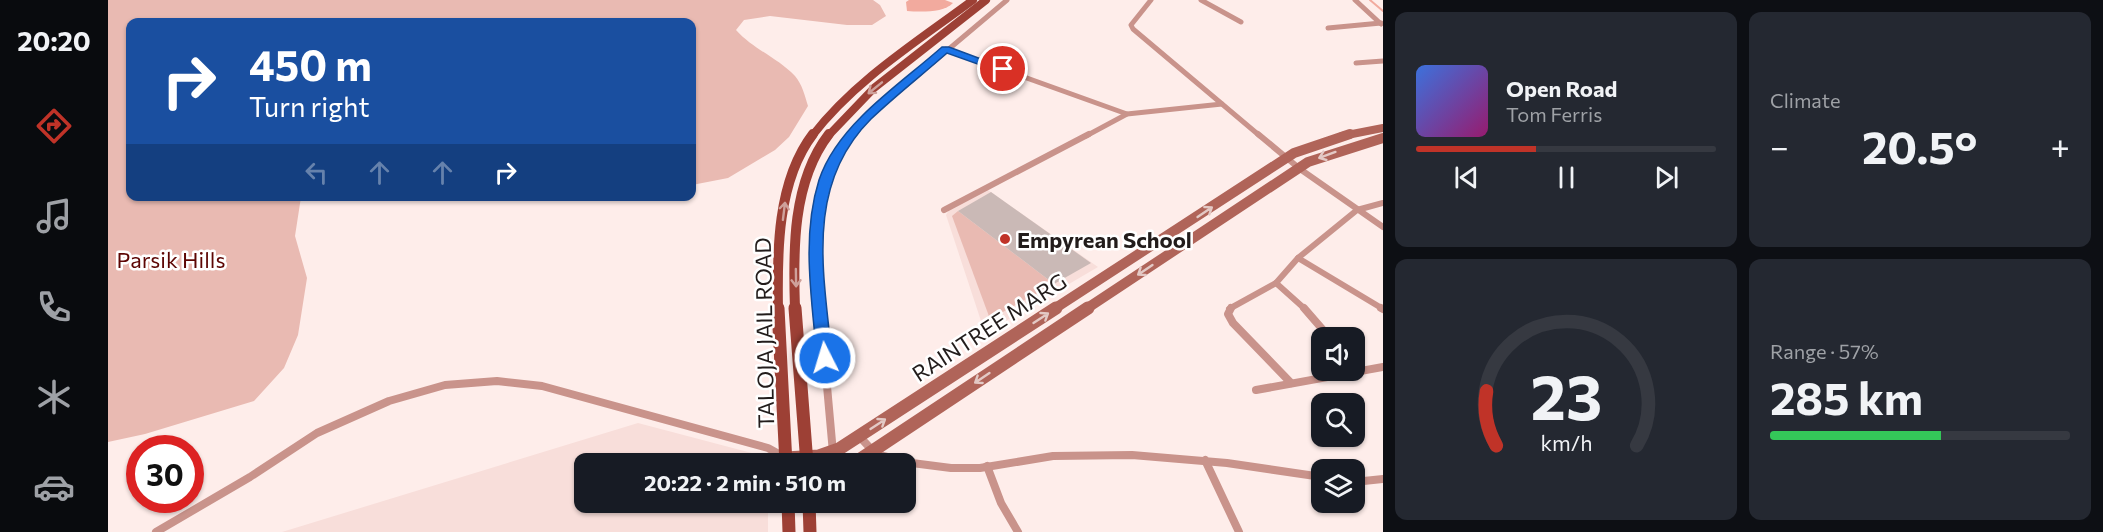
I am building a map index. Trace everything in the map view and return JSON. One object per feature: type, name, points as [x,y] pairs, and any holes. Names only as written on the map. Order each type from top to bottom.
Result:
[{"type":"main road","name":"TALOJA JAIL ROAD","points":[[786,453],[779,276],[786,200],[797,162],[805,145],[834,110],[973,0]]},
{"type":"main road","name":"TALOJA JAIL ROAD","points":[[806,453],[795,276],[800,201],[810,164],[831,130],[859,101],[986,0]]},
{"type":"main road","name":"RAINTREE MARG","points":[[828,453],[859,436],[1288,157],[1340,136],[1383,128]]},
{"type":"main road","name":"RAINTREE MARG","points":[[870,453],[1272,185],[1318,158],[1383,138]]},
{"type":"main road","points":[[788,513],[789,532]]},
{"type":"main road","points":[[809,513],[810,532]]},
{"type":"street","points":[[833,451],[816,264],[818,213],[826,178],[841,148],[867,118],[1006,0]]},
{"type":"street","points":[[1151,0],[1131,25],[1133,29],[1300,169],[1383,227]]},
{"type":"street","points":[[1201,0],[1241,22]]},
{"type":"street","points":[[1355,0],[1382,24]]},
{"type":"street","points":[[1328,28],[1382,24]]},
{"type":"street","points":[[946,49],[1127,114]]},
{"type":"street","points":[[1356,63],[1383,60]]},
{"type":"street","points":[[944,210],[1127,114],[1222,104]]},
{"type":"street","points":[[1291,383],[1233,323],[1228,314],[1229,309],[1276,283],[1298,258],[1357,210],[1383,204]]},
{"type":"street","points":[[1298,258],[1383,309]]},
{"type":"street","points":[[1276,283],[1303,307],[1320,327]]},
{"type":"street","points":[[1365,367],[1383,366]]},
{"type":"street","points":[[1256,390],[1311,378]]},
{"type":"street","points":[[156,532],[250,477],[317,433],[389,401],[445,385],[496,381],[542,386],[768,448],[775,453]]},
{"type":"street","points":[[859,436],[873,451],[908,461],[953,468],[1069,455],[1205,460],[1311,475]]},
{"type":"street","points":[[1205,460],[1237,531]]},
{"type":"street","points":[[987,466],[1000,503],[1018,532]]},
{"type":"street","points":[[1365,481],[1383,480]]},
{"type":"shaded area","points":[[909,0],[945,0],[953,3],[944,9],[925,12],[907,11],[906,2]]},
{"type":"shaded area","name":"Empyrean School","points":[[985,188],[1098,267],[985,333],[946,215],[951,206]]},
{"type":"shaded area","points":[[638,423],[752,453],[574,453],[574,513],[768,513],[768,532],[282,532]]},
{"type":"green space","name":"Parsik Hills","points":[[108,0],[873,0],[880,5],[886,16],[872,25],[847,25],[770,16],[744,20],[736,30],[795,76],[808,106],[789,137],[775,150],[728,178],[696,184],[696,18],[126,18],[126,201],[300,201],[295,236],[307,278],[298,335],[284,368],[254,401],[145,434],[126,435],[126,438],[108,442]]},
{"type":"green space","points":[[958,211],[1054,284],[990,319],[952,216]]},
{"type":"building","name":"Empyrean School","points":[[991,192],[1091,263],[1054,284],[958,211]]},
{"type":"waterway","points":[[1370,0],[1383,11]]},
{"type":"place","name":"Empyrean School","points":[[1005,239]]},
{"type":"route","points":[[825,358],[816,264],[818,213],[826,178],[841,148],[867,118],[946,49],[1003,69]]}]
